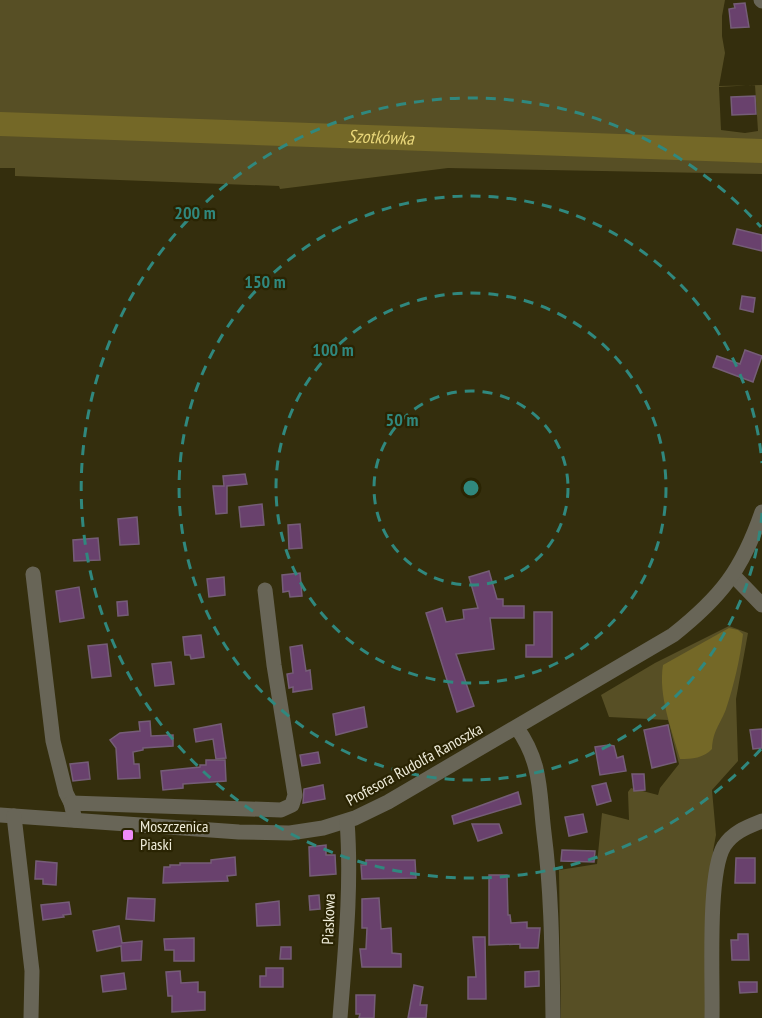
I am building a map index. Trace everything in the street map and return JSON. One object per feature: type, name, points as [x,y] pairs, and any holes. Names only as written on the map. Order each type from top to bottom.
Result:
[{"type":"street","name":"Profesora Rudolfa Ranoszka","points":[[7,816],[239,832],[290,833],[323,828],[347,821],[388,802],[673,635],[699,615],[724,589],[747,553],[762,512]]},
{"type":"street","points":[[33,574],[53,741],[75,820]]},
{"type":"street","points":[[733,575],[761,604]]},
{"type":"street","points":[[71,803],[281,810],[292,805],[295,795],[275,673],[265,590]]},
{"type":"street","points":[[517,728],[528,743],[535,762],[541,799],[550,887],[553,1018]]},
{"type":"street","points":[[7,816],[32,971],[31,1018]]},
{"type":"street","name":"Piaskowa","points":[[340,1018],[346,925],[347,821]]},
{"type":"street","points":[[712,1018],[713,922],[718,866],[721,854],[729,841],[738,832],[757,823]]},
{"type":"shaded area","points":[[0,0],[725,0],[722,36],[725,53],[719,86],[750,85],[719,87],[721,130],[745,133],[758,131],[755,85],[762,85],[762,174],[448,168],[280,189],[279,186],[15,176],[15,168],[0,168]]},
{"type":"shaded area","points":[[729,626],[748,633],[736,699],[738,761],[712,790],[716,835],[713,851],[709,1018],[561,1018],[559,870],[597,864],[602,813],[629,820],[628,792],[631,788],[658,795],[660,788],[679,764],[668,720],[609,717],[601,695],[655,663]]},
{"type":"shaded area","points":[[729,628],[743,634],[742,643],[732,691],[715,732],[712,749],[702,756],[680,759],[664,701],[663,665]]},
{"type":"building","points":[[745,3],[749,27],[731,28],[729,9],[735,8],[734,4]]},
{"type":"building","points":[[755,96],[756,114],[732,115],[731,97]]},
{"type":"building","points":[[737,229],[762,235],[762,251],[733,244]]},
{"type":"building","points":[[742,296],[755,298],[753,312],[740,309]]},
{"type":"building","points":[[745,350],[762,356],[753,382],[713,367],[717,356],[740,364]]},
{"type":"building","points":[[245,474],[247,484],[227,486],[227,513],[216,514],[213,486],[224,486],[223,476]]},
{"type":"building","points":[[262,504],[264,525],[241,527],[239,507]]},
{"type":"building","points":[[137,517],[139,544],[120,545],[118,519]]},
{"type":"building","points":[[300,524],[302,548],[289,549],[288,525]]},
{"type":"building","points":[[98,538],[100,560],[74,561],[73,540]]},
{"type":"building","points":[[489,571],[497,599],[503,599],[503,606],[524,606],[524,618],[490,618],[494,649],[456,654],[474,706],[457,712],[426,613],[442,608],[446,622],[464,619],[463,610],[478,608],[469,577]]},
{"type":"building","points":[[300,573],[302,596],[290,597],[289,591],[283,592],[282,575]]},
{"type":"building","points":[[224,577],[225,595],[209,597],[207,579]]},
{"type":"building","points":[[79,587],[84,618],[60,622],[56,591]]},
{"type":"building","points":[[127,601],[128,615],[118,616],[117,602]]},
{"type":"building","points":[[534,612],[552,612],[552,657],[526,657],[526,645],[534,645]]},
{"type":"building","points":[[201,635],[204,657],[191,659],[190,655],[185,655],[183,637]]},
{"type":"building","points":[[107,644],[111,676],[92,678],[88,646]]},
{"type":"building","points":[[302,645],[306,671],[310,670],[312,689],[293,692],[293,687],[289,688],[287,674],[293,673],[290,647]]},
{"type":"building","points":[[171,662],[174,684],[155,686],[152,664]]},
{"type":"building","points":[[364,707],[367,727],[336,735],[333,714]]},
{"type":"building","points":[[150,721],[151,736],[173,735],[173,746],[143,748],[143,750],[133,752],[134,764],[139,764],[140,778],[118,779],[116,748],[110,740],[120,733],[140,731],[139,722]]},
{"type":"building","points":[[221,724],[226,758],[216,759],[213,739],[196,742],[194,729]]},
{"type":"building","points":[[668,725],[676,762],[652,768],[644,730]]},
{"type":"building","points":[[762,729],[762,748],[753,749],[750,730]]},
{"type":"building","points":[[614,746],[617,758],[623,756],[626,771],[600,775],[595,747]]},
{"type":"building","points":[[318,752],[320,763],[302,766],[300,755]]},
{"type":"building","points":[[206,760],[225,760],[226,781],[183,784],[183,788],[163,790],[161,771],[200,767],[200,765],[206,765]]},
{"type":"building","points":[[88,762],[90,779],[73,781],[70,764]]},
{"type":"building","points":[[632,774],[644,774],[645,790],[634,791]]},
{"type":"building","points":[[606,783],[611,801],[597,805],[592,786]]},
{"type":"building","points":[[323,785],[325,799],[303,803],[304,789]]},
{"type":"building","points":[[518,792],[521,804],[454,824],[452,816]]},
{"type":"building","points":[[583,814],[587,832],[569,836],[565,817]]},
{"type":"building","points":[[472,824],[499,824],[502,833],[478,841]]},
{"type":"building","points":[[326,845],[326,855],[335,855],[336,874],[310,876],[309,847]]},
{"type":"building","points":[[562,850],[595,851],[594,862],[561,861]]},
{"type":"building","points":[[235,857],[236,875],[227,876],[228,881],[163,883],[164,867],[180,865],[180,863],[211,863],[211,860]]},
{"type":"building","points":[[736,858],[755,858],[755,883],[735,883]]},
{"type":"building","points":[[366,860],[415,860],[416,878],[362,879],[361,865],[366,865]]},
{"type":"building","points":[[36,861],[57,863],[56,885],[43,884],[43,879],[35,879]]},
{"type":"building","points":[[489,875],[507,875],[508,915],[510,915],[511,923],[527,922],[527,928],[540,928],[538,948],[520,948],[520,944],[489,945]]},
{"type":"building","points":[[319,895],[320,909],[310,910],[309,896]]},
{"type":"building","points":[[128,898],[155,899],[154,921],[126,919]]},
{"type":"building","points":[[379,898],[381,929],[391,928],[392,953],[401,954],[401,967],[362,967],[360,949],[366,949],[367,928],[362,928],[362,899]]},
{"type":"building","points":[[279,901],[280,925],[257,926],[256,904]]},
{"type":"building","points":[[69,902],[71,914],[43,920],[41,905]]},
{"type":"building","points":[[119,926],[122,943],[142,941],[141,960],[122,961],[121,946],[97,951],[93,931]]},
{"type":"building","points":[[738,934],[748,934],[749,960],[732,960],[731,940],[738,940]]},
{"type":"building","points":[[473,937],[485,937],[486,999],[468,999],[468,977],[476,977]]},
{"type":"building","points":[[194,938],[194,961],[174,961],[174,950],[165,950],[164,939]]},
{"type":"building","points":[[281,947],[291,947],[291,959],[280,959]]},
{"type":"building","points":[[266,968],[283,968],[283,987],[260,987],[260,976],[266,976]]},
{"type":"building","points":[[180,971],[181,983],[198,982],[198,992],[205,992],[205,1010],[172,1012],[172,996],[168,996],[166,972]]},
{"type":"building","points":[[539,971],[539,986],[525,987],[525,972]]},
{"type":"building","points":[[124,973],[126,989],[103,992],[101,976]]},
{"type":"building","points":[[739,982],[757,982],[757,992],[740,993]]},
{"type":"building","points":[[414,985],[423,987],[420,1005],[427,1005],[426,1018],[408,1018]]},
{"type":"building","points":[[356,995],[375,995],[374,1018],[359,1018],[360,1014],[356,1014]]},
{"type":"waterway","name":"Szotkówka","points":[[0,124],[762,151]]},
{"type":"place","name":"Moszczenica Piaski","points":[[128,835]]}]
